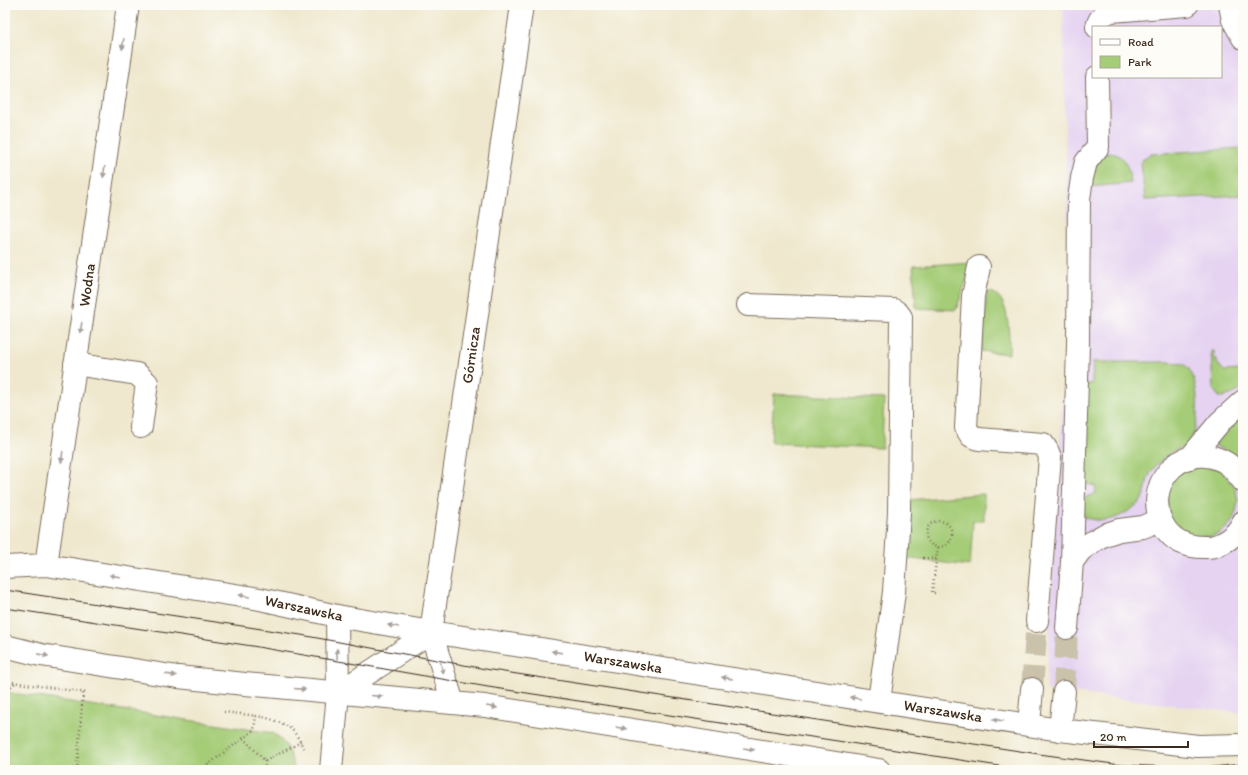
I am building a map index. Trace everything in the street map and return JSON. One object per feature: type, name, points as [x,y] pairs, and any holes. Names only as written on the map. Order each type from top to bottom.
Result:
[{"type":"street","name":"Wodna","points":[[46,565],[128,5]]},
{"type":"street","name":"Górnicza","points":[[454,703],[431,632],[522,5]]},
{"type":"street","points":[[1097,26],[1099,20],[1103,15],[1111,11],[1120,9],[1187,5]]},
{"type":"street","points":[[1230,5],[1233,20],[1243,38]]},
{"type":"street","points":[[1067,628],[1072,562],[1078,344],[1079,199],[1086,162],[1098,147],[1097,78]]},
{"type":"street","points":[[979,267],[973,296],[966,428],[971,436],[979,439],[1043,444],[1050,456],[1037,621]]},
{"type":"street","points":[[748,305],[894,310],[901,317],[899,513],[894,592],[879,701]]},
{"type":"street","points":[[75,364],[138,374],[147,383],[141,427]]},
{"type":"street","points":[[1190,458],[1220,422],[1243,401]]},
{"type":"street","points":[[1243,481],[1234,469],[1221,460],[1206,456],[1190,458],[1176,464],[1165,475],[1158,490],[1156,505],[1160,520],[1168,532],[1179,542],[1193,547],[1207,548],[1221,544],[1233,535],[1243,522]]},
{"type":"street","points":[[1072,562],[1081,550],[1104,535],[1119,530],[1143,527],[1160,520]]},
{"type":"street","name":"Warszawska","points":[[5,567],[46,565],[260,599],[337,616],[431,632],[1060,730],[1198,746],[1243,745]]},
{"type":"street","points":[[331,770],[338,693],[337,616]]},
{"type":"street","points":[[338,693],[431,632]]},
{"type":"street","points":[[5,646],[40,655],[178,676],[338,693],[485,706],[879,770]]},
{"type":"street","points":[[1029,725],[1032,689]]},
{"type":"street","points":[[1060,730],[1064,692]]},
{"type":"path","points":[[940,521],[948,524],[952,532],[952,536],[948,543],[938,546],[929,541],[927,532],[932,523],[940,521]]},
{"type":"path","points":[[935,593],[932,593],[938,546]]},
{"type":"path","points":[[5,681],[91,693]]},
{"type":"path","points":[[5,692],[16,683]]},
{"type":"path","points":[[77,770],[83,692]]},
{"type":"path","points":[[224,712],[256,716],[277,721],[292,729],[301,742],[305,753]]},
{"type":"path","points":[[201,770],[254,730],[256,716]]},
{"type":"path","points":[[243,738],[266,761]]},
{"type":"path","points":[[264,770],[266,761],[301,742]]},
{"type":"shaded area","points":[[1063,5],[1243,5],[1243,713],[1046,690],[1070,284],[1065,135]]},
{"type":"green space","points":[[1243,148],[1243,195],[1145,200],[1141,163],[1143,159],[1150,154]]},
{"type":"green space","points":[[1108,152],[1119,156],[1125,163],[1129,172],[1131,183],[1088,187],[1100,155]]},
{"type":"green space","points":[[973,262],[956,310],[916,308],[913,266]]},
{"type":"green space","points":[[987,292],[995,294],[1001,299],[1005,307],[1009,337],[1009,354],[981,351]]},
{"type":"green space","points":[[1211,351],[1214,351],[1214,358],[1217,359],[1217,363],[1224,371],[1241,370],[1243,368],[1243,387],[1238,391],[1219,397],[1213,389]]},
{"type":"green space","points":[[1093,362],[1171,362],[1182,364],[1188,368],[1192,374],[1197,394],[1197,417],[1195,428],[1188,443],[1161,460],[1154,468],[1148,479],[1144,496],[1139,503],[1120,516],[1105,520],[1085,518],[1083,512],[1083,505],[1086,497],[1095,494],[1096,486],[1083,483],[1080,383],[1092,384]]},
{"type":"green space","points":[[774,394],[884,399],[882,448],[771,443]]},
{"type":"green space","points":[[1242,415],[1241,453],[1238,457],[1217,447],[1215,443]]},
{"type":"green space","points":[[1196,464],[1220,469],[1235,487],[1238,500],[1236,512],[1231,523],[1222,532],[1211,537],[1187,536],[1168,520],[1167,485],[1174,475]]},
{"type":"green space","points":[[984,494],[984,521],[973,521],[970,566],[904,558],[908,500]]},
{"type":"green space","points":[[5,692],[273,733],[285,745],[290,754],[295,770],[5,770]]},
{"type":"tunnel","points":[[1032,689],[1037,621]]},
{"type":"tunnel","points":[[1064,692],[1067,628]]},
{"type":"tram line","points":[[5,590],[301,635],[491,670],[1039,754],[1121,765],[1202,768],[1243,764]]},
{"type":"tram line","points":[[5,608],[252,646],[488,687],[1025,770]]}]
